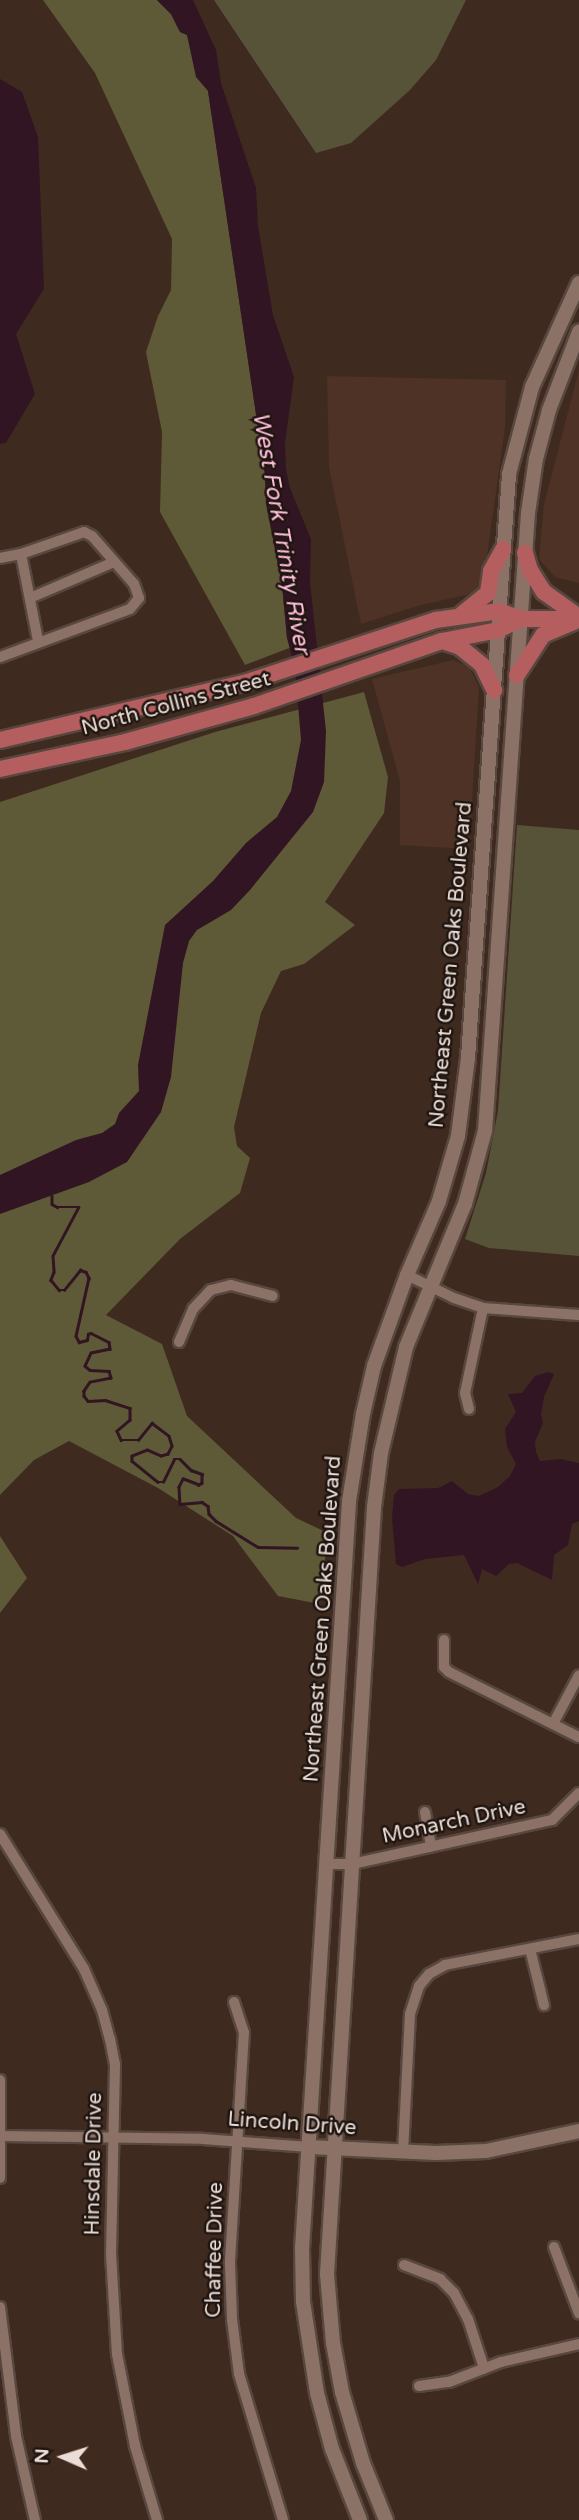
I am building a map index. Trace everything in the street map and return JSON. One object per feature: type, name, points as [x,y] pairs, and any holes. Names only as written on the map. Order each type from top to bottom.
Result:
[{"type":"main road","name":"Northeast Green Oaks Boulevard","points":[[360,2520],[332,2449],[308,2344],[302,2249],[350,1488],[374,1366],[407,1275],[444,1187],[461,1116],[509,474],[532,387],[579,283]]},
{"type":"main road","name":"Northeast Green Oaks Boulevard","points":[[386,2520],[350,2419],[333,2343],[327,2274],[332,2149],[374,1507],[381,1453],[406,1347],[465,1204],[485,1131],[525,553],[536,459],[554,395],[579,332]]},
{"type":"main road","points":[[532,387],[554,395]]},
{"type":"main road","points":[[459,616],[472,609],[488,593],[491,571],[503,549]]},
{"type":"main road","points":[[517,675],[542,635],[579,619],[544,592],[530,570],[525,553]]},
{"type":"main road","name":"North Collins Street","points":[[0,740],[247,682],[427,622],[499,611],[521,619],[579,619]]},
{"type":"main road","name":"North Collins Street","points":[[0,769],[125,742],[254,706],[442,641],[498,630],[521,619]]},
{"type":"main road","points":[[442,641],[460,647],[482,665],[494,690]]},
{"type":"main road","points":[[484,818],[508,819]]},
{"type":"main road","name":"Lincoln Drive","points":[[310,2147],[403,2152],[486,2151],[579,2131]]},
{"type":"street","points":[[0,558],[21,554],[76,533],[92,536],[138,591],[136,605],[0,657]]},
{"type":"street","points":[[21,554],[38,641]]},
{"type":"street","points":[[30,598],[114,562]]},
{"type":"street","points":[[407,1275],[483,1308],[579,1315]]},
{"type":"street","points":[[179,1342],[193,1309],[211,1290],[231,1285],[273,1296]]},
{"type":"street","points":[[469,1409],[464,1392],[483,1308]]},
{"type":"street","points":[[444,1640],[444,1667],[449,1672],[579,1737]]},
{"type":"street","points":[[553,1724],[579,1675]]},
{"type":"street","name":"Monarch Drive","points":[[327,1864],[352,1864],[552,1820],[564,1812],[579,1793]]},
{"type":"street","points":[[425,1812],[431,1846]]},
{"type":"street","name":"Hinsdale Drive","points":[[0,1834],[84,1969],[102,2010],[115,2064],[111,2254],[117,2354],[135,2446],[157,2520]]},
{"type":"street","points":[[403,2152],[410,2014],[419,1986],[429,1974],[445,1965],[579,1939]]},
{"type":"street","points":[[530,1949],[544,2006]]},
{"type":"street","name":"Chaffee Drive","points":[[234,2002],[244,2032],[230,2264],[232,2319],[239,2374],[283,2520]]},
{"type":"street","points":[[0,2080],[0,2178]]},
{"type":"street","name":"Lincoln Drive","points":[[0,2136],[114,2137],[310,2147]]},
{"type":"street","points":[[554,2247],[579,2313]]},
{"type":"street","points":[[404,2265],[440,2279],[454,2293],[468,2319],[484,2368]]},
{"type":"street","points":[[0,2308],[16,2436],[35,2520]]},
{"type":"street","points":[[419,2386],[449,2382],[484,2368],[579,2343]]},
{"type":"shaded area","points":[[43,0],[157,0],[171,14],[180,32],[187,35],[208,91],[265,475],[266,504],[282,585],[287,638],[292,647],[245,665],[160,512],[162,432],[146,352],[158,316],[171,290],[172,239],[95,73]]},
{"type":"shaded area","points":[[214,0],[466,0],[436,60],[410,90],[351,143],[316,153]]},
{"type":"shaded area","points":[[579,370],[579,583],[555,577],[539,559],[544,504]]},
{"type":"shaded area","points":[[327,376],[506,380],[505,428],[483,585],[475,593],[417,606],[361,624],[329,467]]},
{"type":"shaded area","points":[[453,660],[469,667],[479,687],[469,849],[400,845],[400,781],[372,679]]},
{"type":"shaded area","points":[[364,692],[388,777],[384,813],[325,902],[355,925],[304,964],[281,971],[261,1013],[234,1127],[237,1146],[250,1158],[240,1193],[180,1239],[106,1315],[162,1344],[187,1416],[296,1518],[328,1533],[320,1604],[278,1596],[233,1536],[158,1488],[69,1441],[34,1460],[0,1495],[0,802],[215,732]]},
{"type":"shaded area","points":[[517,825],[579,830],[579,1256],[489,1248],[465,1239],[486,1173],[498,1111]]},
{"type":"shaded area","points":[[0,1536],[27,1578],[0,1613]]},
{"type":"water","name":"West Fork Trinity River","points":[[157,0],[193,0],[216,50],[221,83],[256,188],[258,226],[273,315],[294,377],[285,443],[286,469],[290,488],[311,539],[310,582],[326,731],[324,782],[313,812],[250,890],[231,910],[197,930],[189,941],[183,963],[171,1077],[161,1112],[127,1162],[89,1182],[0,1214],[0,1175],[76,1140],[102,1133],[115,1124],[119,1113],[139,1091],[138,1065],[165,925],[213,881],[246,843],[277,817],[291,791],[301,740],[295,669],[287,638],[282,585],[266,503],[265,475],[208,91],[196,77],[187,35],[180,32],[171,14]]},
{"type":"water","points":[[0,79],[22,92],[38,137],[44,289],[16,334],[35,394],[6,443],[0,444]]},
{"type":"water","points":[[548,1372],[554,1374],[544,1397],[541,1414],[543,1423],[535,1442],[536,1452],[540,1461],[561,1459],[579,1463],[579,1521],[572,1524],[568,1545],[554,1555],[552,1580],[517,1563],[509,1564],[496,1576],[482,1569],[478,1584],[464,1555],[425,1559],[402,1567],[396,1564],[392,1518],[394,1495],[399,1489],[438,1488],[452,1481],[468,1494],[479,1496],[498,1487],[510,1476],[516,1464],[507,1447],[505,1429],[516,1412],[508,1394],[522,1393],[535,1376]]},
{"type":"waterway","points":[[52,1196],[52,1204],[57,1207],[79,1207],[53,1256],[54,1272],[51,1280],[59,1290],[64,1290],[80,1270],[86,1272],[89,1278],[76,1336],[79,1342],[87,1340],[88,1334],[91,1333],[109,1342],[110,1349],[91,1353],[85,1366],[90,1370],[109,1371],[111,1378],[90,1382],[84,1396],[88,1401],[105,1400],[130,1408],[130,1420],[117,1431],[121,1440],[138,1440],[152,1423],[169,1436],[172,1446],[168,1454],[161,1456],[147,1450],[132,1456],[132,1461],[158,1482],[163,1482],[174,1459],[180,1459],[191,1470],[202,1474],[202,1483],[199,1485],[183,1479],[179,1487],[180,1504],[202,1502],[208,1506],[209,1514],[216,1521],[258,1547],[297,1548]]}]
